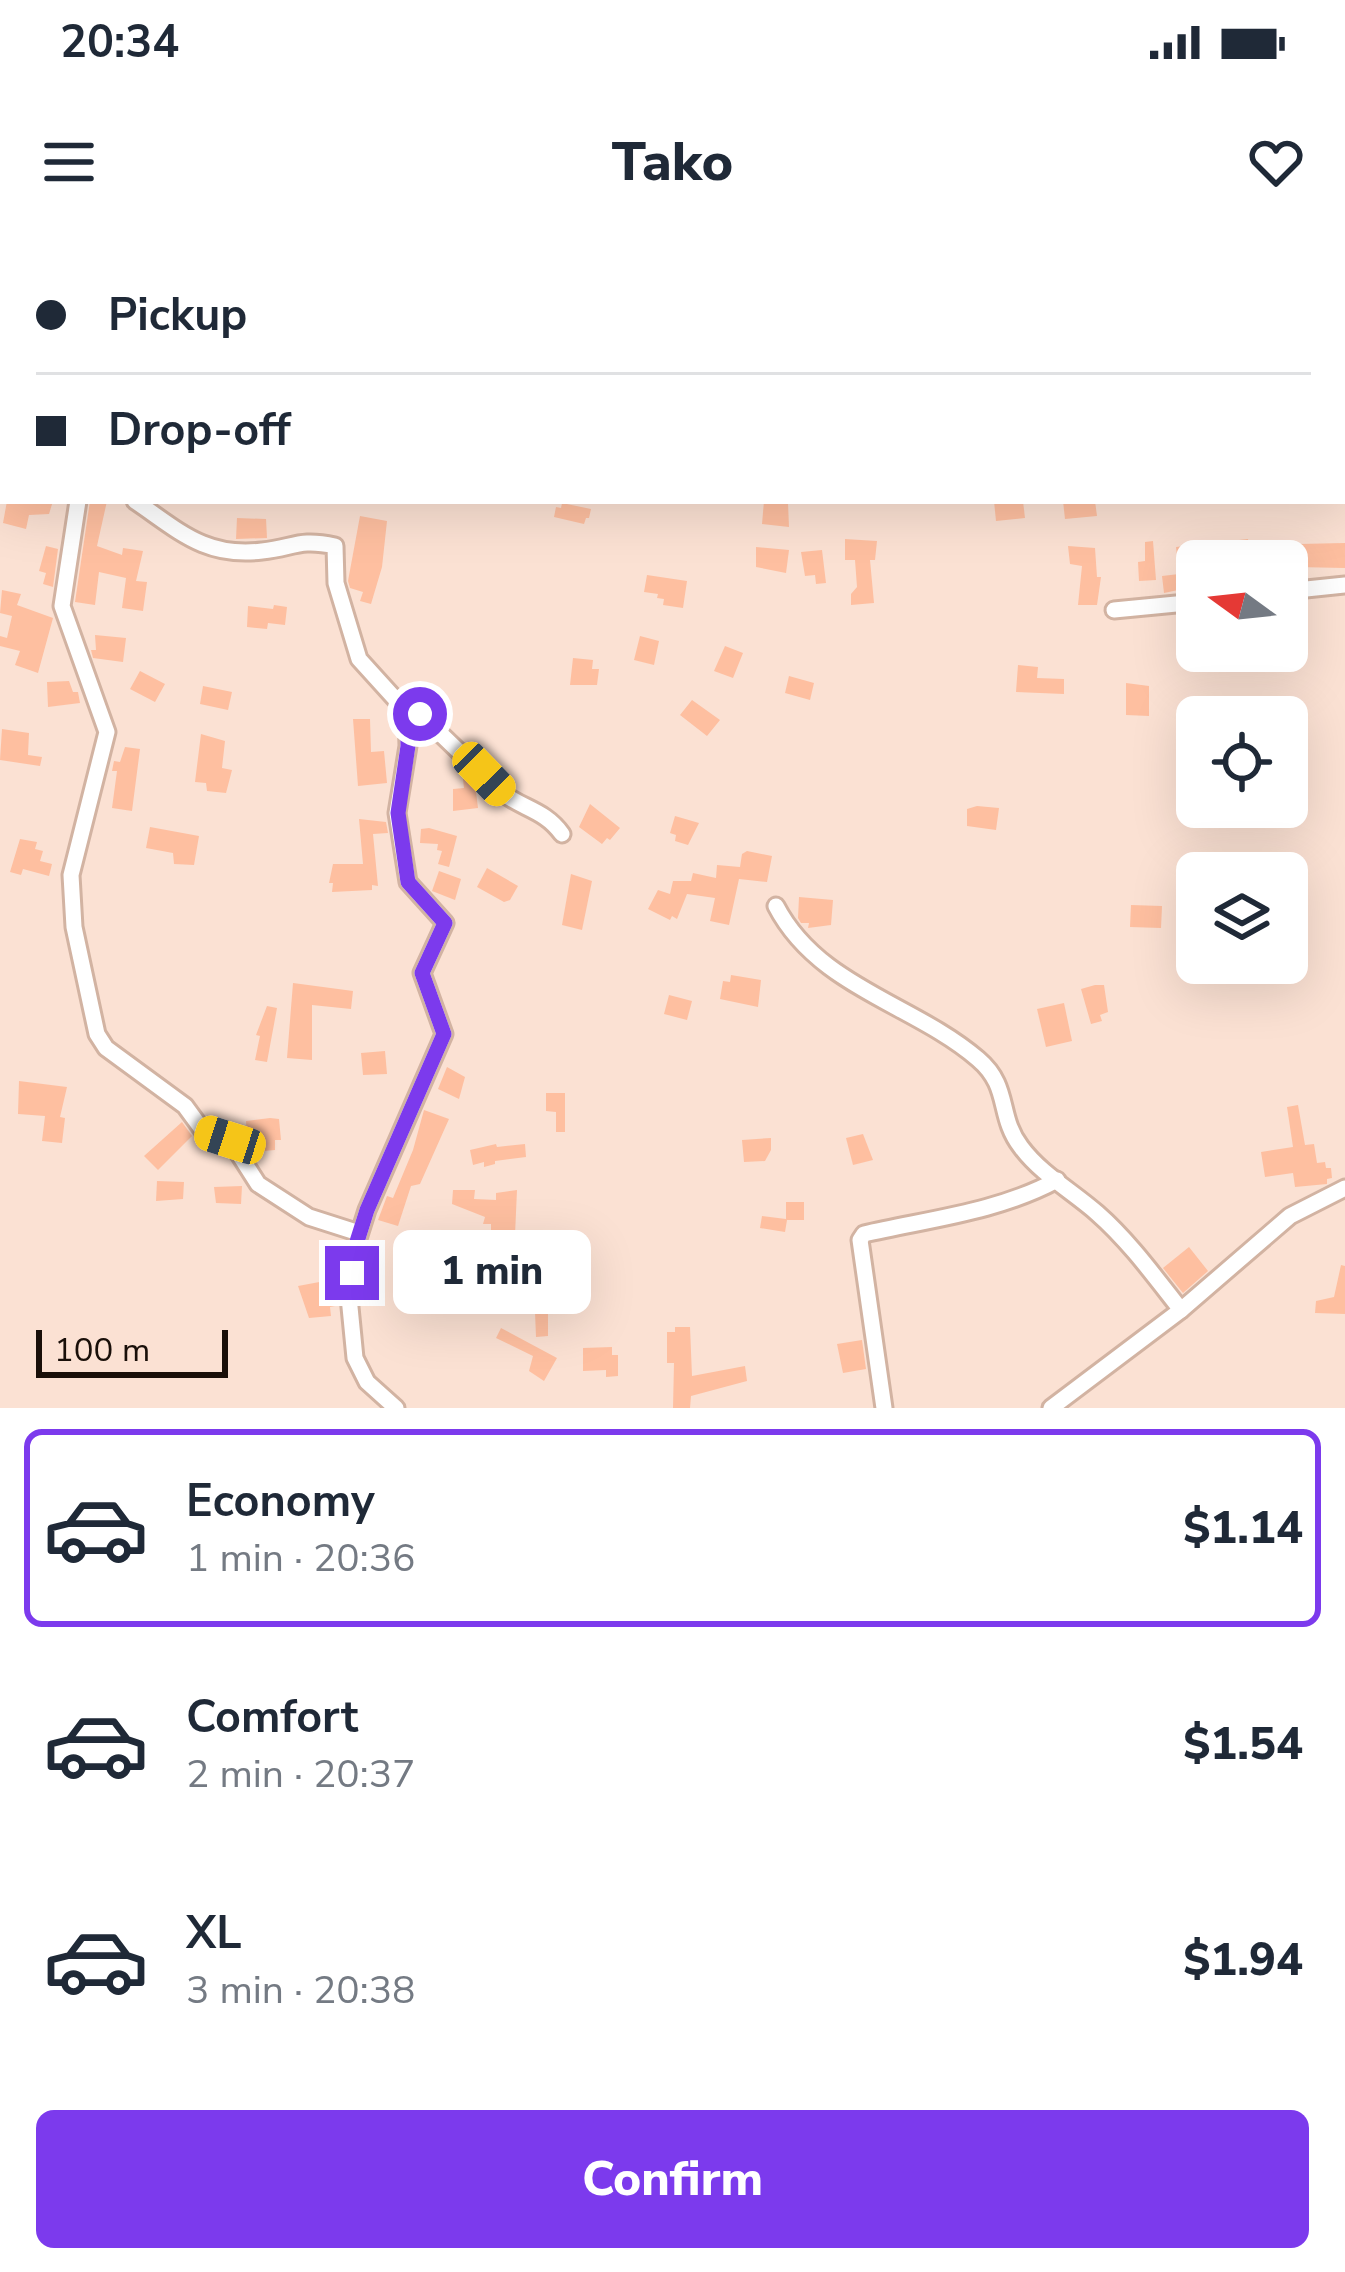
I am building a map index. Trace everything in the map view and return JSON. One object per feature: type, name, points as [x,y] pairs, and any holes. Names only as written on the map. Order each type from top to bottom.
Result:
[{"type":"street","points":[[78,504],[62,606],[107,732],[71,875],[74,927],[97,1034],[106,1048],[185,1106],[196,1126],[230,1140],[258,1184],[309,1217],[359,1233]]},
{"type":"street","points":[[139,504],[203,546],[244,551],[298,542],[335,546],[336,583],[350,616],[359,659],[381,688],[407,712],[420,714],[514,802],[543,812],[562,834]]},
{"type":"street","points":[[1308,589],[1345,585]]},
{"type":"street","points":[[1114,610],[1176,604]]},
{"type":"street","points":[[396,1408],[367,1382],[356,1358],[350,1297],[359,1233],[444,1034],[422,973],[445,923],[408,882],[398,813],[408,746],[407,712]]},
{"type":"street","points":[[776,906],[803,945],[827,966],[982,1062],[1003,1090],[1009,1131],[1024,1152],[1101,1216],[1181,1310]]},
{"type":"street","points":[[884,1408],[860,1240],[864,1234],[1030,1195],[1057,1180]]},
{"type":"street","points":[[1051,1408],[1181,1310],[1290,1216],[1345,1188]]},
{"type":"building","points":[[6,504],[52,504],[49,514],[29,515],[26,529],[3,523]]},
{"type":"building","points":[[90,504],[106,504],[97,546],[122,555],[123,548],[143,551],[136,581],[147,582],[143,611],[122,608],[126,578],[99,572],[95,605],[75,602]]},
{"type":"building","points":[[567,504],[591,509],[584,524],[554,517],[556,507]]},
{"type":"building","points":[[764,504],[788,504],[789,527],[762,524]]},
{"type":"building","points":[[994,504],[1023,504],[1025,518],[996,521]]},
{"type":"building","points":[[1063,504],[1095,504],[1097,516],[1065,519]]},
{"type":"building","points":[[360,516],[387,521],[382,567],[371,604],[360,601],[363,592],[350,588],[348,581]]},
{"type":"building","points":[[237,518],[266,519],[267,538],[236,539]]},
{"type":"building","points":[[845,539],[877,541],[875,560],[870,560],[874,603],[851,605],[857,587],[855,560],[845,560]]},
{"type":"building","points":[[1153,541],[1156,580],[1139,581],[1138,562],[1145,561],[1145,542]]},
{"type":"building","points":[[1345,543],[1345,568],[1308,567],[1308,544]]},
{"type":"building","points":[[46,546],[58,549],[53,587],[43,584],[46,573],[39,571]]},
{"type":"building","points":[[1068,546],[1095,548],[1097,577],[1101,577],[1097,605],[1078,605],[1082,566],[1070,564]]},
{"type":"building","points":[[756,547],[789,550],[786,573],[756,567]]},
{"type":"building","points":[[822,550],[826,583],[816,584],[815,575],[805,576],[801,552]]},
{"type":"building","points":[[1176,574],[1176,590],[1164,593],[1162,576]]},
{"type":"building","points":[[647,575],[687,581],[683,608],[663,605],[658,594],[644,592]]},
{"type":"building","points":[[2,590],[21,594],[17,605],[53,618],[38,673],[15,665],[20,651],[0,646],[0,636],[7,638],[12,616],[0,613]]},
{"type":"building","points":[[274,605],[287,607],[285,625],[247,627],[248,606],[273,609]]},
{"type":"building","points":[[95,635],[126,638],[123,662],[93,658]]},
{"type":"building","points":[[640,636],[659,641],[654,665],[634,660]]},
{"type":"building","points":[[725,646],[743,653],[733,678],[714,671]]},
{"type":"building","points":[[573,658],[593,660],[592,669],[599,669],[597,685],[570,685]]},
{"type":"building","points":[[1018,665],[1038,667],[1037,678],[1064,679],[1064,694],[1016,692]]},
{"type":"building","points":[[140,671],[165,684],[155,702],[130,689]]},
{"type":"building","points":[[789,676],[814,683],[810,700],[785,693]]},
{"type":"building","points":[[69,681],[80,703],[48,707],[47,682]]},
{"type":"building","points":[[1126,683],[1149,686],[1149,716],[1126,715]]},
{"type":"building","points":[[203,686],[232,692],[228,710],[200,704]]},
{"type":"building","points":[[692,700],[720,720],[707,736],[680,715]]},
{"type":"building","points":[[353,719],[370,719],[371,752],[384,751],[387,783],[358,786]]},
{"type":"building","points":[[2,729],[29,733],[28,755],[42,757],[40,766],[0,760]]},
{"type":"building","points":[[201,734],[225,741],[222,768],[232,770],[226,793],[207,791],[206,783],[195,782]]},
{"type":"building","points":[[125,747],[140,749],[132,811],[112,808],[114,761],[120,762]]},
{"type":"building","points":[[470,778],[478,808],[453,811],[453,789],[464,788],[463,779]]},
{"type":"building","points":[[590,804],[620,828],[602,844],[579,827]]},
{"type":"building","points":[[999,808],[996,830],[967,826],[967,809]]},
{"type":"building","points":[[675,816],[699,823],[688,845],[675,841],[676,835],[670,833]]},
{"type":"building","points":[[359,819],[386,822],[388,833],[373,834],[378,886],[332,892],[333,864],[363,864]]},
{"type":"building","points":[[150,827],[199,836],[194,865],[174,864],[173,853],[146,848]]},
{"type":"building","points":[[421,829],[457,836],[449,867],[438,864],[442,851],[437,850],[438,844],[420,843]]},
{"type":"building","points":[[20,839],[37,842],[35,849],[43,851],[40,861],[52,864],[49,876],[23,869],[21,875],[10,872]]},
{"type":"building","points":[[747,851],[772,856],[767,882],[739,879],[729,925],[710,921],[715,898],[687,894],[677,919],[648,909],[658,890],[670,894],[673,881],[691,881],[693,873],[716,878],[717,865],[740,867]]},
{"type":"building","points":[[487,868],[518,886],[510,900],[504,902],[477,887]]},
{"type":"building","points":[[439,871],[461,879],[455,900],[432,891]]},
{"type":"building","points":[[571,874],[592,881],[582,930],[562,925]]},
{"type":"building","points":[[799,897],[833,900],[831,925],[808,928],[809,923],[801,923]]},
{"type":"building","points":[[1131,905],[1162,906],[1161,928],[1130,927]]},
{"type":"building","points":[[731,975],[761,980],[758,1007],[720,999],[723,981],[730,982]]},
{"type":"building","points":[[293,983],[353,991],[351,1009],[312,1005],[312,1060],[287,1058]]},
{"type":"building","points":[[1104,985],[1108,1012],[1100,1015],[1102,1021],[1091,1024],[1081,989]]},
{"type":"building","points":[[669,995],[692,1001],[687,1020],[664,1014]]},
{"type":"building","points":[[1064,1003],[1072,1041],[1046,1047],[1037,1009]]},
{"type":"building","points":[[267,1006],[277,1008],[267,1062],[255,1060],[260,1036],[256,1035]]},
{"type":"building","points":[[385,1051],[387,1074],[363,1075],[361,1053]]},
{"type":"building","points":[[447,1067],[465,1077],[459,1099],[438,1089]]},
{"type":"building","points":[[19,1081],[67,1087],[60,1117],[65,1118],[62,1143],[42,1141],[45,1116],[18,1114]]},
{"type":"building","points":[[546,1093],[565,1093],[565,1132],[556,1132],[556,1112],[546,1111]]},
{"type":"building","points":[[1298,1105],[1305,1145],[1314,1144],[1317,1163],[1325,1162],[1331,1168],[1327,1184],[1295,1187],[1293,1173],[1265,1177],[1261,1152],[1293,1147],[1287,1107]]},
{"type":"building","points":[[424,1110],[449,1119],[420,1184],[411,1186],[398,1226],[378,1220],[387,1196],[393,1198]]},
{"type":"building","points":[[279,1119],[281,1140],[275,1140],[275,1150],[264,1151],[260,1136],[247,1137],[246,1121]]},
{"type":"building","points":[[182,1122],[192,1136],[158,1170],[144,1156]]},
{"type":"building","points":[[863,1134],[873,1160],[853,1165],[846,1138]]},
{"type":"building","points":[[771,1138],[765,1161],[744,1162],[742,1140]]},
{"type":"building","points":[[525,1144],[526,1157],[484,1167],[484,1162],[473,1165],[470,1150]]},
{"type":"building","points":[[157,1181],[184,1182],[183,1199],[156,1201]]},
{"type":"building","points":[[242,1186],[241,1204],[216,1203],[214,1187]]},
{"type":"building","points":[[453,1190],[475,1190],[474,1199],[496,1200],[496,1193],[517,1190],[515,1235],[491,1234],[491,1224],[483,1224],[485,1217],[452,1204]]},
{"type":"building","points":[[786,1202],[804,1202],[804,1220],[787,1220],[785,1232],[760,1228],[762,1216],[786,1219]]},
{"type":"building","points":[[1189,1247],[1208,1271],[1183,1293],[1163,1268]]},
{"type":"building","points":[[1341,1265],[1345,1266],[1345,1314],[1315,1313],[1316,1301],[1334,1297]]},
{"type":"building","points":[[330,1280],[335,1306],[330,1307],[331,1316],[309,1318],[298,1286]]},
{"type":"building","points":[[548,1282],[548,1336],[536,1337],[535,1312],[530,1313],[529,1305],[517,1307],[513,1288]]},
{"type":"building","points":[[675,1327],[690,1327],[692,1376],[745,1366],[747,1381],[691,1396],[690,1408],[673,1408],[674,1363],[667,1363],[667,1332],[675,1332]]},
{"type":"building","points":[[501,1328],[557,1358],[544,1381],[529,1371],[533,1356],[496,1338]]},
{"type":"building","points":[[862,1340],[866,1369],[843,1373],[837,1344]]},
{"type":"building","points":[[612,1347],[612,1355],[618,1355],[618,1376],[606,1377],[606,1370],[583,1371],[583,1348]]},
{"type":"route","points":[[352,1273],[367,1210],[444,1034],[422,973],[445,923],[408,882],[398,813],[408,746],[407,712],[420,714]]}]
